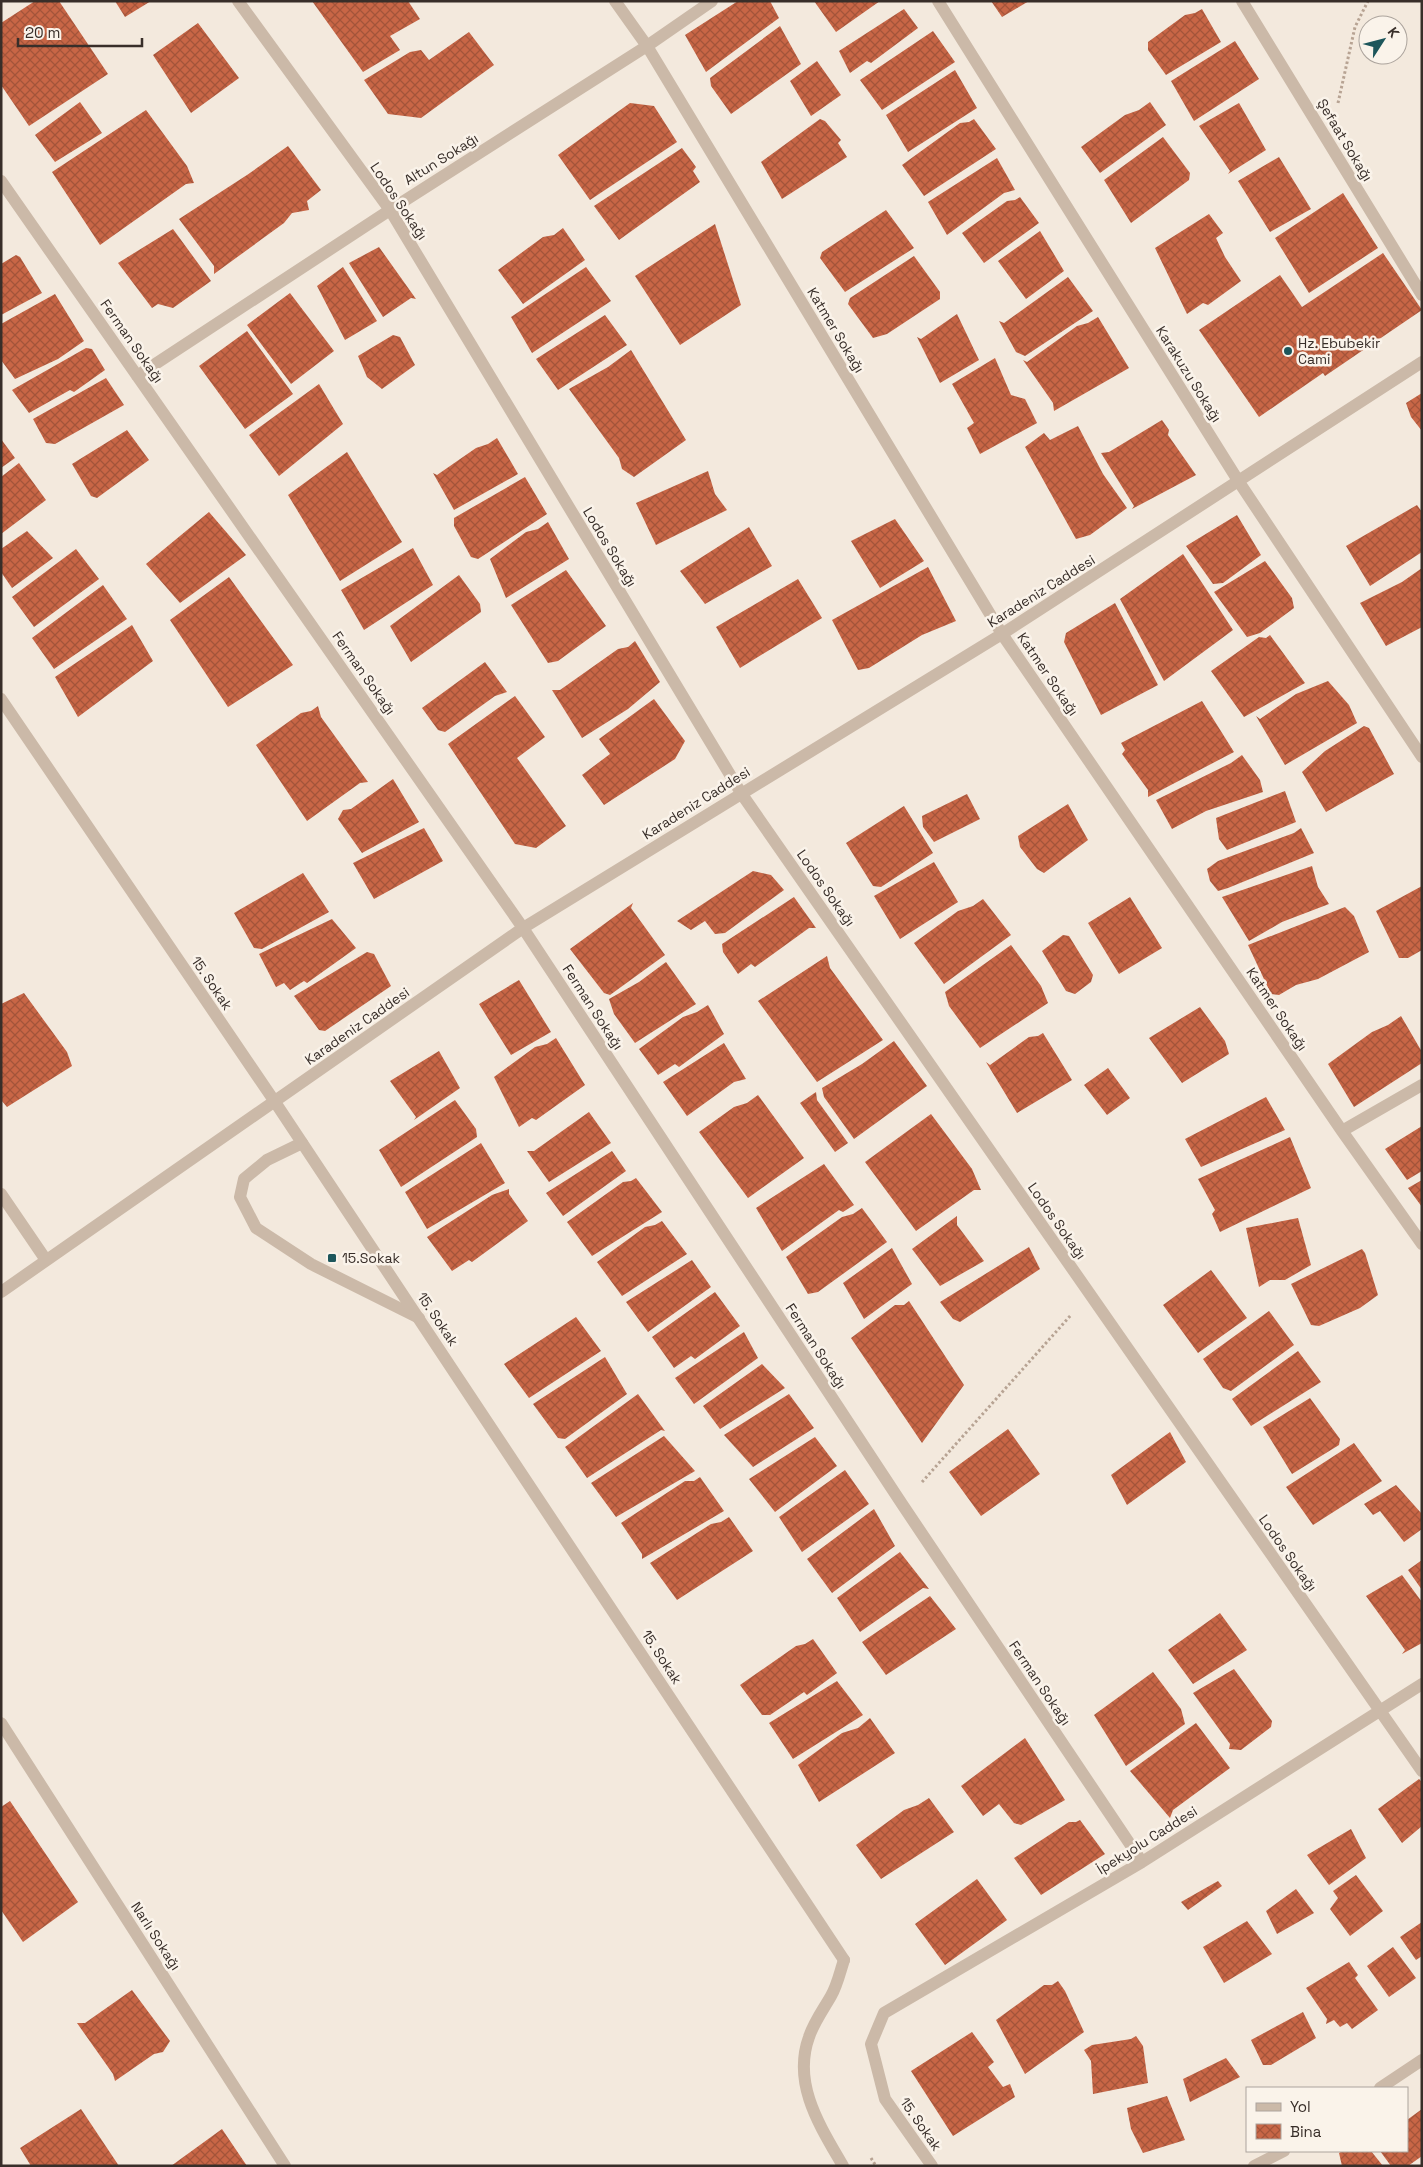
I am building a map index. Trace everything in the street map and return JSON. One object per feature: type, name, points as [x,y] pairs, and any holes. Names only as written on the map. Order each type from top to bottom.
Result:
[{"type":"street","name":"Lodos Sokağı","points":[[238,1],[390,210],[741,793],[1422,1771]]},
{"type":"street","name":"Katmer Sokağı","points":[[615,1],[647,46],[1002,634],[1342,1131],[1422,1244]]},
{"type":"street","name":"Altun Sokağı","points":[[138,376],[390,210],[647,46],[712,1]]},
{"type":"street","name":"Karakuzu Sokağı","points":[[938,1],[1239,482],[1422,757]]},
{"type":"street","name":"Şefaat Sokağı","points":[[1242,1],[1422,295]]},
{"type":"street","name":"Ferman Sokağı","points":[[1,181],[523,928],[902,1504],[1142,1862]]},
{"type":"street","name":"Karadeniz Caddesi","points":[[1,1292],[523,928],[1002,634],[1422,362]]},
{"type":"street","name":"15. Sokak","points":[[1,699],[275,1102],[844,1960],[832,1995],[816,2021],[809,2037],[804,2056],[804,2078],[808,2098],[815,2116],[843,2166]]},
{"type":"street","points":[[1342,1131],[1422,1085]]},
{"type":"street","points":[[302,1143],[267,1160],[244,1179],[240,1197],[256,1228],[311,1264],[419,1318]]},
{"type":"street","points":[[1,1194],[46,1260]]},
{"type":"street","name":"İpekyolu Caddesi","points":[[884,2013],[1142,1862],[1422,1684]]},
{"type":"street","name":"Narlı Sokağı","points":[[1,1723],[285,2166]]},
{"type":"street","name":"15. Sokak","points":[[884,2013],[871,2044],[885,2098],[932,2166]]},
{"type":"street","points":[[1382,2087],[1422,2060]]},
{"type":"street","points":[[1254,2166],[1282,2152]]},
{"type":"path","points":[[1330,144],[1355,27],[1368,1]]},
{"type":"path","points":[[902,1504],[1089,1294]]},
{"type":"building","points":[[35,1],[59,1],[108,74],[29,126],[1,85],[1,23]]},
{"type":"building","points":[[115,1],[151,1],[125,17]]},
{"type":"building","points":[[312,1],[408,1],[420,19],[390,36],[400,50],[363,72]]},
{"type":"building","points":[[738,1],[770,1],[779,18],[706,72],[685,35]]},
{"type":"building","points":[[814,1],[880,1],[836,32]]},
{"type":"building","points":[[991,1],[1029,1],[1002,17]]},
{"type":"building","points":[[904,9],[918,28],[871,63],[867,61],[850,73],[839,51]]},
{"type":"building","points":[[1202,9],[1221,42],[1166,75],[1148,50],[1148,42],[1185,15]]},
{"type":"building","points":[[198,23],[239,78],[191,113],[153,55]]},
{"type":"building","points":[[780,26],[801,64],[731,114],[711,86],[710,78]]},
{"type":"building","points":[[933,31],[955,62],[882,110],[860,80]]},
{"type":"building","points":[[469,32],[494,65],[421,118],[388,114],[364,80],[410,52],[421,50],[429,60]]},
{"type":"building","points":[[1235,41],[1259,79],[1194,121],[1171,81]]},
{"type":"building","points":[[817,61],[841,95],[811,116],[790,81]]},
{"type":"building","points":[[955,70],[977,108],[908,152],[886,115]]},
{"type":"building","points":[[80,102],[102,133],[55,162],[35,135]]},
{"type":"building","points":[[1150,102],[1166,125],[1100,173],[1081,147],[1125,115],[1139,110]]},
{"type":"building","points":[[630,103],[654,106],[677,142],[590,200],[558,155]]},
{"type":"building","points":[[1239,103],[1266,150],[1228,174],[1230,171],[1199,126]]},
{"type":"building","points":[[146,110],[187,166],[194,183],[186,184],[100,245],[52,172]]},
{"type":"building","points":[[820,119],[825,121],[841,140],[838,143],[847,157],[782,199],[761,162]]},
{"type":"building","points":[[974,119],[996,149],[924,196],[902,165],[960,123],[969,122]]},
{"type":"building","points":[[1163,137],[1190,173],[1189,180],[1131,223],[1104,180]]},
{"type":"building","points":[[288,146],[321,190],[307,201],[309,210],[292,213],[284,223],[214,274],[214,266],[179,219]]},
{"type":"building","points":[[682,148],[696,167],[693,171],[700,182],[619,240],[594,206]]},
{"type":"building","points":[[1279,157],[1311,209],[1270,232],[1238,181]]},
{"type":"building","points":[[997,158],[1015,190],[1004,193],[947,235],[928,202]]},
{"type":"building","points":[[1343,193],[1378,248],[1309,293],[1275,238]]},
{"type":"building","points":[[1020,197],[1039,223],[984,263],[962,233],[1007,201]]},
{"type":"building","points":[[886,210],[914,248],[845,292],[820,258],[822,252]]},
{"type":"building","points":[[1209,214],[1223,233],[1216,238],[1225,257],[1241,281],[1208,305],[1203,303],[1187,314],[1155,248]]},
{"type":"building","points":[[715,224],[741,305],[680,345],[635,276]]},
{"type":"building","points":[[563,228],[585,260],[523,304],[498,270],[543,237],[554,235]]},
{"type":"building","points":[[173,229],[211,281],[173,308],[158,304],[152,308],[118,263]]},
{"type":"building","points":[[1040,231],[1064,271],[1026,299],[998,261]]},
{"type":"building","points":[[379,247],[416,299],[411,298],[383,317],[349,263]]},
{"type":"building","name":"Hz. Ebubekir Cami","points":[[1383,253],[1422,310],[1325,376],[1323,373],[1259,417],[1199,330],[1280,275],[1302,307]]},
{"type":"building","points":[[16,255],[20,257],[42,293],[1,315],[1,264]]},
{"type":"building","points":[[914,256],[940,292],[940,299],[887,334],[873,338],[848,304],[850,298]]},
{"type":"building","points":[[343,267],[377,321],[345,340],[317,286]]},
{"type":"building","points":[[586,267],[611,301],[532,353],[511,317]]},
{"type":"building","points":[[1068,277],[1093,311],[1025,356],[1016,352],[999,321],[1004,323]]},
{"type":"building","points":[[290,293],[334,351],[291,384],[247,325]]},
{"type":"building","points":[[55,294],[84,341],[58,359],[15,379],[1,360],[1,324]]},
{"type":"building","points":[[957,314],[979,360],[940,383],[917,337],[921,339]]},
{"type":"building","points":[[605,315],[627,345],[558,390],[536,359]]},
{"type":"building","points":[[1098,317],[1129,368],[1054,411],[1053,403],[1023,360],[1027,362],[1077,326],[1088,323]]},
{"type":"building","points":[[247,331],[293,394],[245,429],[199,366]]},
{"type":"building","points":[[393,335],[400,337],[415,365],[382,389],[367,377],[358,356]]},
{"type":"building","points":[[86,348],[92,349],[105,370],[74,392],[70,390],[29,413],[12,390]]},
{"type":"building","points":[[631,350],[686,440],[634,477],[622,469],[619,458],[569,389],[608,367]]},
{"type":"building","points":[[995,358],[1011,395],[1025,399],[1037,423],[980,454],[967,428],[974,423],[952,384]]},
{"type":"building","points":[[106,378],[124,405],[55,444],[46,443],[33,419]]},
{"type":"building","points":[[319,384],[343,424],[279,476],[249,435]]},
{"type":"building","points":[[1422,393],[1422,431],[1411,417],[1406,403]]},
{"type":"building","points":[[1162,420],[1169,430],[1168,435],[1196,475],[1132,509],[1134,506],[1101,453],[1109,452]]},
{"type":"building","points":[[1078,426],[1103,474],[1127,508],[1090,535],[1076,539],[1025,447],[1044,433],[1050,440]]},
{"type":"building","points":[[127,430],[149,460],[97,498],[91,496],[72,464]]},
{"type":"building","points":[[497,438],[518,474],[454,510],[433,473],[437,475],[476,448],[488,444]]},
{"type":"building","points":[[1,439],[15,458],[1,468]]},
{"type":"building","points":[[347,452],[402,542],[340,581],[288,495]]},
{"type":"building","points":[[19,463],[46,500],[1,534],[1,477]]},
{"type":"building","points":[[708,471],[715,494],[727,510],[656,545],[636,503]]},
{"type":"building","points":[[525,477],[547,514],[478,559],[471,557],[454,526],[454,518]]},
{"type":"building","points":[[1417,505],[1422,512],[1422,552],[1370,586],[1346,546]]},
{"type":"building","points":[[209,512],[246,555],[180,603],[146,564]]},
{"type":"building","points":[[1237,515],[1261,555],[1223,583],[1213,584],[1186,546]]},
{"type":"building","points":[[895,519],[924,561],[880,588],[851,541]]},
{"type":"building","points":[[548,522],[569,559],[506,598],[490,559],[526,532],[538,529]]},
{"type":"building","points":[[749,527],[772,566],[705,604],[680,571]]},
{"type":"building","points":[[27,531],[53,558],[12,588],[1,572],[1,549]]},
{"type":"building","points":[[413,548],[433,585],[364,630],[341,590]]},
{"type":"building","points":[[76,549],[99,579],[34,627],[12,597]]},
{"type":"building","points":[[1183,554],[1233,630],[1164,681],[1120,599]]},
{"type":"building","points":[[1265,561],[1292,598],[1294,608],[1260,633],[1247,637],[1214,592]]},
{"type":"building","points":[[928,567],[956,621],[922,635],[869,668],[858,670],[832,620]]},
{"type":"building","points":[[1422,568],[1422,627],[1386,646],[1360,603],[1402,582]]},
{"type":"building","points":[[566,570],[606,626],[558,661],[548,663],[511,605]]},
{"type":"building","points":[[459,575],[480,604],[481,612],[411,662],[390,626]]},
{"type":"building","points":[[229,577],[293,665],[228,707],[170,620]]},
{"type":"building","points":[[798,579],[822,618],[740,668],[716,627]]},
{"type":"building","points":[[103,585],[127,619],[54,669],[32,638]]},
{"type":"building","points":[[1115,603],[1158,685],[1101,715],[1064,642],[1066,633]]},
{"type":"building","points":[[132,625],[153,661],[78,717],[55,677]]},
{"type":"building","points":[[1270,635],[1305,683],[1244,717],[1211,671],[1259,637],[1266,638]]},
{"type":"building","points":[[635,641],[660,682],[628,709],[582,738],[552,690],[560,690],[618,649],[628,647]]},
{"type":"building","points":[[485,662],[507,692],[495,696],[445,732],[438,730],[422,708]]},
{"type":"building","points":[[1328,681],[1349,705],[1357,723],[1285,765],[1256,716],[1260,719],[1296,694]]},
{"type":"building","points":[[515,696],[545,737],[517,758],[566,826],[536,848],[515,844],[448,744]]},
{"type":"building","points":[[654,699],[685,741],[675,759],[604,805],[582,775],[610,754],[599,739]]},
{"type":"building","points":[[1202,701],[1234,752],[1148,797],[1148,790],[1122,754],[1125,750],[1121,743]]},
{"type":"building","points":[[318,706],[321,717],[368,782],[360,783],[307,821],[256,745],[301,713],[311,711]]},
{"type":"building","points":[[1364,726],[1369,728],[1394,774],[1326,812],[1302,772],[1325,751]]},
{"type":"building","points":[[1242,755],[1260,780],[1263,792],[1206,811],[1172,829],[1156,800],[1231,763]]},
{"type":"building","points":[[393,779],[419,822],[362,853],[338,819],[343,810],[351,809]]},
{"type":"building","points":[[1285,791],[1296,822],[1227,850],[1219,839],[1216,818]]},
{"type":"building","points":[[967,794],[980,819],[934,842],[923,827],[922,816]]},
{"type":"building","points":[[1068,804],[1088,840],[1044,873],[1037,869],[1020,847],[1018,836]]},
{"type":"building","points":[[904,806],[933,853],[881,887],[873,886],[846,843]]},
{"type":"building","points":[[424,828],[443,861],[374,899],[353,863]]},
{"type":"building","points":[[1301,828],[1314,853],[1218,891],[1210,881],[1207,869],[1218,861],[1294,833]]},
{"type":"building","points":[[934,862],[958,902],[900,939],[874,896]]},
{"type":"building","points":[[1312,866],[1318,887],[1329,904],[1282,922],[1249,941],[1222,897]]},
{"type":"building","points":[[753,871],[771,875],[784,890],[725,933],[715,934],[705,921],[691,930],[677,921]]},
{"type":"building","points":[[303,873],[329,912],[262,949],[254,948],[234,913]]},
{"type":"building","points":[[1422,886],[1422,950],[1408,958],[1399,958],[1376,911]]},
{"type":"building","points":[[794,897],[816,928],[809,928],[755,967],[751,964],[738,974],[723,952],[722,944]]},
{"type":"building","points":[[1130,897],[1162,948],[1119,974],[1088,923]]},
{"type":"building","points":[[983,899],[1011,935],[944,984],[914,943],[958,911],[973,906]]},
{"type":"building","points":[[633,903],[631,908],[665,955],[610,995],[604,993],[570,949]]},
{"type":"building","points":[[1345,907],[1354,916],[1369,952],[1318,979],[1296,985],[1279,995],[1271,994],[1248,945]]},
{"type":"building","points":[[332,919],[356,948],[307,983],[304,981],[290,990],[284,983],[276,987],[259,954]]},
{"type":"building","points":[[1063,935],[1069,936],[1093,975],[1091,982],[1075,994],[1066,991],[1042,951]]},
{"type":"building","points":[[1011,945],[1041,986],[1048,1003],[980,1048],[949,1006],[945,992]]},
{"type":"building","points":[[367,952],[374,954],[391,986],[325,1031],[319,1030],[294,996]]},
{"type":"building","points":[[827,956],[830,968],[883,1040],[817,1082],[758,1001]]},
{"type":"building","points":[[666,962],[696,1004],[635,1043],[614,1014],[609,999],[639,982]]},
{"type":"building","points":[[519,980],[551,1032],[511,1055],[479,1004]]},
{"type":"building","points":[[24,993],[67,1052],[72,1066],[7,1107],[1,1100],[1,1004]]},
{"type":"building","points":[[708,1005],[724,1034],[679,1067],[675,1064],[658,1075],[639,1049],[683,1017],[697,1012]]},
{"type":"building","points":[[1200,1007],[1225,1041],[1229,1054],[1182,1083],[1149,1038]]},
{"type":"building","points":[[1401,1016],[1422,1052],[1422,1063],[1354,1107],[1328,1064],[1372,1032],[1388,1025]]},
{"type":"building","points":[[1043,1033],[1072,1080],[1017,1113],[986,1062],[990,1065],[1029,1037],[1038,1036]]},
{"type":"building","points":[[556,1038],[585,1085],[536,1120],[532,1118],[519,1127],[494,1077],[535,1047],[547,1044]]},
{"type":"building","points":[[894,1041],[927,1086],[854,1139],[824,1097],[822,1088],[862,1064]]},
{"type":"building","points":[[724,1043],[746,1079],[734,1082],[687,1116],[663,1082]]},
{"type":"building","points":[[439,1051],[460,1088],[414,1120],[416,1117],[390,1081]]},
{"type":"building","points":[[1108,1068],[1130,1098],[1107,1115],[1084,1085]]},
{"type":"building","points":[[816,1092],[817,1100],[848,1143],[835,1152],[800,1103]]},
{"type":"building","points":[[758,1095],[804,1158],[748,1198],[699,1132],[734,1107],[747,1103]]},
{"type":"building","points":[[1266,1097],[1285,1130],[1201,1167],[1185,1139]]},
{"type":"building","points":[[455,1100],[476,1129],[477,1137],[401,1187],[379,1150]]},
{"type":"building","points":[[589,1112],[611,1143],[549,1182],[527,1151],[534,1151]]},
{"type":"building","points":[[931,1114],[972,1169],[981,1190],[974,1190],[916,1231],[865,1162]]},
{"type":"building","points":[[1422,1126],[1422,1171],[1407,1180],[1385,1149]]},
{"type":"building","points":[[1290,1137],[1311,1188],[1220,1232],[1212,1214],[1215,1210],[1198,1179]]},
{"type":"building","points":[[481,1143],[505,1183],[427,1229],[405,1192]]},
{"type":"building","points":[[612,1151],[626,1171],[563,1216],[546,1193]]},
{"type":"building","points":[[824,1164],[854,1205],[843,1212],[839,1210],[782,1251],[756,1208]]},
{"type":"building","points":[[636,1178],[662,1212],[592,1256],[567,1222],[623,1182]]},
{"type":"building","points":[[1422,1180],[1422,1207],[1408,1188]]},
{"type":"building","points":[[509,1189],[509,1194],[528,1221],[472,1262],[469,1260],[452,1271],[427,1237],[492,1195]]},
{"type":"building","points":[[862,1208],[887,1242],[818,1292],[808,1294],[786,1257],[842,1217],[853,1214]]},
{"type":"building","points":[[957,1216],[957,1225],[984,1261],[940,1286],[912,1249]]},
{"type":"building","points":[[1298,1218],[1311,1265],[1285,1280],[1270,1280],[1259,1287],[1246,1228]]},
{"type":"building","points":[[662,1221],[687,1254],[622,1296],[597,1262],[645,1227]]},
{"type":"building","points":[[1029,1247],[1040,1269],[960,1322],[953,1319],[940,1302]]},
{"type":"building","points":[[892,1248],[912,1284],[864,1319],[843,1283]]},
{"type":"building","points":[[1362,1249],[1365,1253],[1378,1295],[1360,1308],[1319,1326],[1311,1325],[1291,1284]]},
{"type":"building","points":[[692,1260],[711,1287],[648,1332],[626,1302]]},
{"type":"building","points":[[1211,1270],[1247,1318],[1198,1353],[1163,1305]]},
{"type":"building","points":[[715,1292],[740,1326],[695,1359],[691,1356],[674,1368],[652,1337]]},
{"type":"building","points":[[909,1301],[964,1385],[922,1443],[851,1338],[895,1305],[904,1305]]},
{"type":"building","points":[[1269,1311],[1294,1345],[1231,1391],[1223,1388],[1203,1359]]},
{"type":"building","points":[[576,1317],[601,1351],[529,1398],[504,1364]]},
{"type":"building","points":[[744,1332],[758,1358],[694,1404],[675,1378]]},
{"type":"building","points":[[1298,1351],[1321,1382],[1251,1426],[1232,1399]]},
{"type":"building","points":[[605,1357],[627,1394],[565,1439],[558,1438],[533,1404]]},
{"type":"building","points":[[762,1364],[785,1388],[720,1429],[703,1406]]},
{"type":"building","points":[[638,1394],[665,1431],[661,1430],[587,1478],[565,1447]]},
{"type":"building","points":[[789,1394],[814,1428],[753,1467],[724,1435]]},
{"type":"building","points":[[1310,1398],[1340,1439],[1339,1445],[1292,1474],[1263,1427]]},
{"type":"building","points":[[1008,1429],[1040,1474],[981,1516],[949,1472]]},
{"type":"building","points":[[1170,1432],[1186,1462],[1127,1505],[1111,1475]]},
{"type":"building","points":[[664,1436],[695,1471],[616,1517],[591,1483]]},
{"type":"building","points":[[815,1437],[837,1466],[775,1512],[749,1479]]},
{"type":"building","points":[[1354,1443],[1382,1481],[1313,1525],[1286,1487]]},
{"type":"building","points":[[845,1470],[869,1504],[802,1552],[779,1517]]},
{"type":"building","points":[[700,1477],[724,1511],[642,1559],[642,1554],[621,1523],[685,1481],[694,1481]]},
{"type":"building","points":[[1396,1485],[1422,1514],[1422,1529],[1404,1542],[1380,1511],[1373,1515],[1364,1504]]},
{"type":"building","points":[[874,1509],[895,1546],[832,1593],[807,1559]]},
{"type":"building","points":[[729,1517],[753,1551],[677,1600],[650,1563],[711,1524],[721,1522]]},
{"type":"building","points":[[900,1552],[929,1589],[923,1588],[860,1632],[837,1598]]},
{"type":"building","points":[[1422,1560],[1422,1590],[1408,1570]]},
{"type":"building","points":[[1402,1575],[1422,1602],[1422,1643],[1402,1654],[1405,1650],[1366,1596]]},
{"type":"building","points":[[930,1596],[956,1629],[886,1675],[862,1642]]},
{"type":"building","points":[[1220,1613],[1247,1650],[1193,1684],[1168,1650]]},
{"type":"building","points":[[813,1639],[837,1673],[807,1695],[804,1692],[770,1715],[762,1715],[740,1685],[796,1646],[805,1644]]},
{"type":"building","points":[[1234,1669],[1272,1721],[1271,1727],[1241,1750],[1229,1749],[1230,1744],[1193,1693]]},
{"type":"building","points":[[1153,1672],[1181,1709],[1185,1724],[1126,1766],[1094,1715]]},
{"type":"building","points":[[837,1681],[863,1715],[793,1759],[769,1723]]},
{"type":"building","points":[[870,1718],[895,1753],[819,1802],[798,1765],[842,1733],[858,1728]]},
{"type":"building","points":[[1196,1723],[1230,1768],[1173,1810],[1170,1818],[1130,1771]]},
{"type":"building","points":[[1025,1738],[1065,1800],[1021,1825],[1014,1823],[999,1804],[983,1816],[961,1786]]},
{"type":"building","points":[[1419,1779],[1422,1782],[1422,1826],[1402,1843],[1378,1809]]},
{"type":"building","points":[[929,1798],[954,1832],[881,1879],[856,1845],[904,1810],[918,1805]]},
{"type":"building","points":[[10,1801],[78,1902],[23,1942],[1,1910],[1,1807]]},
{"type":"building","points":[[1080,1820],[1105,1854],[1041,1895],[1014,1858],[1069,1822]]},
{"type":"building","points":[[1351,1829],[1366,1858],[1329,1885],[1307,1855]]},
{"type":"building","points":[[1356,1875],[1383,1911],[1350,1936],[1330,1909],[1338,1898],[1333,1891]]},
{"type":"building","points":[[977,1879],[1007,1920],[945,1965],[915,1924]]},
{"type":"building","points":[[1218,1881],[1222,1886],[1188,1910],[1181,1902]]},
{"type":"building","points":[[1296,1889],[1314,1913],[1277,1934],[1266,1911]]},
{"type":"building","points":[[1247,1921],[1272,1954],[1224,1983],[1203,1947]]},
{"type":"building","points":[[1422,1922],[1422,1956],[1416,1960],[1400,1937]]},
{"type":"building","points":[[1393,1947],[1416,1978],[1389,1997],[1367,1966]]},
{"type":"building","points":[[1349,1962],[1358,1975],[1355,1978],[1378,2010],[1352,2029],[1347,2023],[1340,2027],[1334,2020],[1326,2024],[1327,2019],[1306,1988]]},
{"type":"building","points":[[1058,1981],[1065,1991],[1084,2032],[1025,2074],[996,2020],[1044,1985],[1052,1985]]},
{"type":"building","points":[[132,1990],[170,2041],[163,2052],[154,2054],[115,2081],[113,2074],[77,2023],[85,2023]]},
{"type":"building","points":[[1303,2012],[1316,2038],[1271,2065],[1263,2065],[1251,2040]]},
{"type":"building","points":[[972,2032],[994,2062],[988,2067],[1003,2087],[1010,2084],[1015,2097],[953,2136],[911,2071]]},
{"type":"building","points":[[1136,2036],[1143,2046],[1148,2083],[1093,2094],[1091,2061],[1084,2050],[1092,2045],[1131,2039]]},
{"type":"building","points":[[1226,2058],[1240,2077],[1190,2102],[1183,2079]]},
{"type":"building","points":[[1167,2096],[1185,2140],[1143,2153],[1131,2129],[1127,2108]]},
{"type":"building","points":[[81,2109],[119,2166],[31,2166],[20,2148]]},
{"type":"building","points":[[1422,2109],[1422,2156],[1408,2166],[1391,2166],[1381,2152],[1408,2152],[1408,2119]]},
{"type":"building","points":[[222,2129],[247,2166],[171,2166]]},
{"type":"building","points":[[1372,2152],[1383,2166],[1342,2166],[1339,2153]]},
{"type":"place","name":"Hz. Ebubekir Cami","points":[[1288,351]]},
{"type":"place","name":"15.Sokak","points":[[332,1258]]}]
